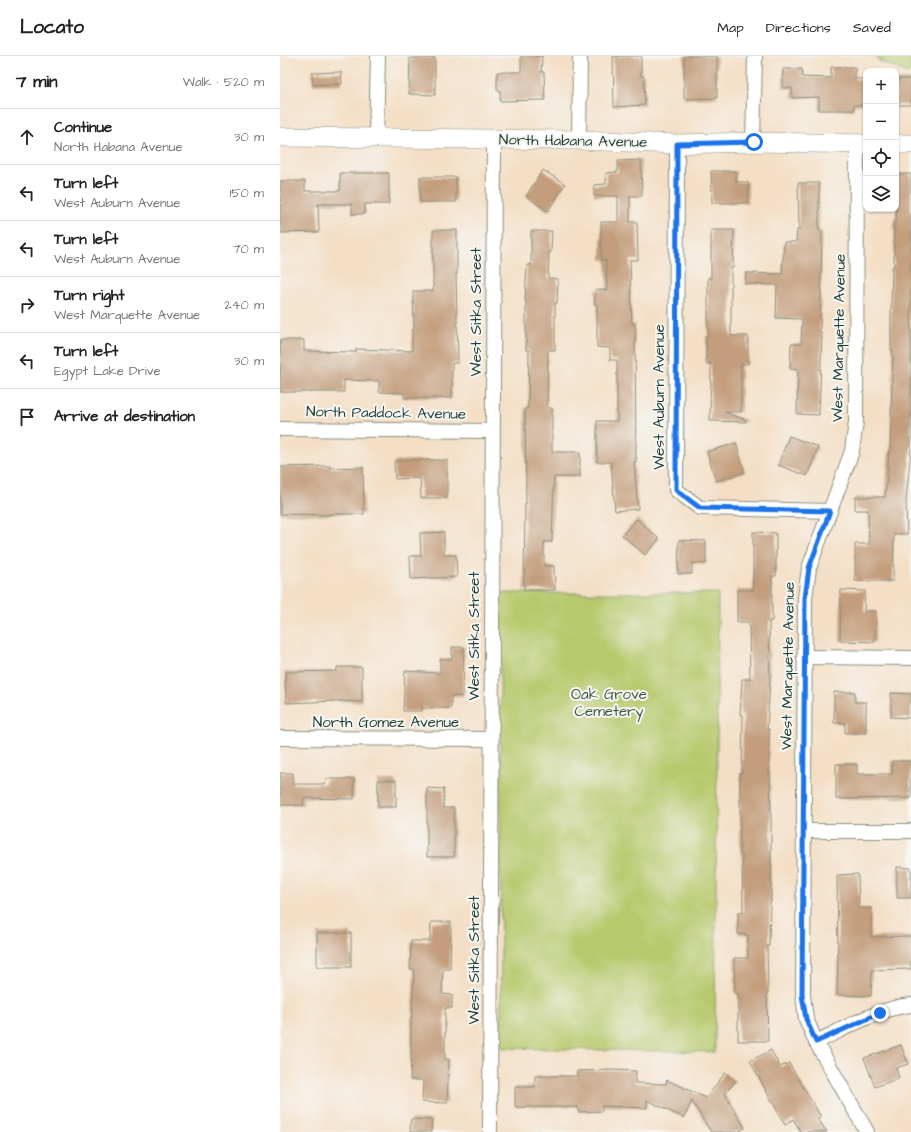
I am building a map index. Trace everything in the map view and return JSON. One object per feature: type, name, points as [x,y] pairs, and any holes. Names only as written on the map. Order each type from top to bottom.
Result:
[{"type":"street","points":[[376,138],[378,56]]},
{"type":"street","points":[[580,56],[580,140]]},
{"type":"street","points":[[754,142],[755,56]]},
{"type":"street","name":"North Habana Avenue","points":[[280,137],[580,140],[677,144],[754,142],[861,144]]},
{"type":"street","name":"West Sitka Street","points":[[490,1132],[494,140]]},
{"type":"street","name":"West Auburn Avenue","points":[[677,144],[676,490],[700,508],[830,511]]},
{"type":"street","name":"West Marquette Avenue","points":[[861,144],[856,422],[852,451],[809,568],[805,598],[802,831],[802,995],[806,1019],[816,1042],[867,1132]]},
{"type":"street","points":[[899,144],[911,144]]},
{"type":"street","name":"North Paddock Avenue","points":[[280,429],[492,431]]},
{"type":"street","points":[[804,657],[911,658]]},
{"type":"street","name":"North Gomez Avenue","points":[[280,738],[491,739]]},
{"type":"street","points":[[802,831],[911,831]]},
{"type":"street","points":[[816,1042],[880,1013],[902,1006],[911,1005]]},
{"type":"green space","points":[[876,56],[911,56],[911,71],[908,73],[879,61]]},
{"type":"green space","name":"Oak Grove Cemetery","points":[[500,593],[718,593],[715,1052],[501,1048]]},
{"type":"building","points":[[521,56],[542,56],[541,72],[544,72],[545,100],[500,101],[500,90],[497,90],[497,72],[521,72]]},
{"type":"building","points":[[613,56],[641,56],[641,76],[644,76],[645,105],[614,107]]},
{"type":"building","points":[[684,56],[717,56],[717,98],[684,99]]},
{"type":"building","points":[[410,58],[435,58],[435,95],[409,94]]},
{"type":"building","points":[[831,67],[855,67],[855,79],[863,79],[863,105],[854,105],[854,110],[819,110],[819,97],[792,98],[792,88],[783,88],[783,69],[802,69],[802,77],[831,78]]},
{"type":"building","points":[[341,72],[342,84],[313,85],[312,73]]},
{"type":"building","points":[[899,79],[911,79],[911,105],[899,105]]},
{"type":"building","points":[[641,160],[642,196],[630,196],[630,222],[637,222],[638,260],[630,260],[632,324],[635,324],[636,462],[634,462],[638,509],[615,511],[611,462],[597,462],[597,421],[617,421],[617,360],[610,360],[610,348],[597,347],[597,304],[595,304],[595,290],[607,290],[606,260],[601,260],[601,222],[618,222],[618,196],[594,196],[594,185],[606,184],[606,173],[618,172],[618,161]]},
{"type":"building","points":[[543,170],[565,184],[548,211],[526,196]]},
{"type":"building","points":[[711,171],[736,171],[736,182],[748,182],[748,203],[712,203]]},
{"type":"building","points":[[340,173],[389,173],[389,204],[365,204],[365,214],[352,214],[352,204],[318,204],[319,232],[280,233],[280,181],[305,181],[305,191],[340,191]]},
{"type":"building","points":[[899,174],[911,174],[911,449],[906,501],[907,534],[894,534],[893,581],[855,581],[855,544],[869,544],[868,510],[855,510],[855,497],[885,497],[890,451],[893,350],[891,350],[892,267],[894,267],[894,221],[896,221],[896,212],[899,212]]},
{"type":"building","points":[[420,177],[456,177],[456,202],[420,202]]},
{"type":"building","points":[[798,183],[819,183],[819,231],[822,231],[820,333],[822,333],[819,415],[797,414],[798,369],[790,368],[791,344],[801,344],[802,319],[776,318],[777,285],[745,284],[746,273],[782,274],[784,242],[796,242],[797,230],[799,230]]},
{"type":"building","points":[[433,230],[457,230],[456,274],[458,363],[452,363],[452,398],[404,398],[404,393],[379,392],[379,381],[344,380],[344,392],[280,392],[280,340],[304,340],[304,351],[356,352],[356,349],[412,351],[412,330],[414,330],[413,291],[433,291]]},
{"type":"building","points":[[711,230],[734,230],[733,268],[731,268],[731,336],[748,336],[748,364],[741,364],[741,412],[724,412],[746,420],[746,422],[710,421],[711,364],[706,364],[706,336],[708,336],[708,278],[711,278]]},
{"type":"building","points":[[531,231],[552,231],[551,252],[549,252],[548,278],[558,279],[557,303],[555,303],[555,350],[548,350],[547,408],[552,408],[552,452],[580,452],[580,477],[554,477],[552,542],[544,542],[544,566],[554,566],[555,590],[524,590],[526,504],[525,408],[528,408],[529,350],[526,350],[525,301],[527,265],[531,265]]},
{"type":"building","points":[[789,436],[818,447],[807,476],[778,465]]},
{"type":"building","points":[[736,443],[745,472],[716,481],[707,452]]},
{"type":"building","points":[[447,460],[447,498],[421,498],[420,478],[395,479],[394,461]]},
{"type":"building","points":[[330,466],[330,468],[363,467],[364,514],[280,514],[280,467]]},
{"type":"building","points":[[637,519],[659,539],[645,555],[622,535]]},
{"type":"building","points":[[444,532],[444,555],[456,555],[457,577],[411,579],[410,556],[421,556],[420,533]]},
{"type":"building","points":[[753,532],[776,533],[776,576],[772,576],[772,621],[769,621],[770,680],[767,729],[769,729],[771,819],[771,902],[769,946],[767,946],[768,1041],[738,1041],[738,994],[735,994],[734,958],[748,958],[748,935],[738,934],[738,912],[743,912],[742,854],[740,854],[740,773],[742,773],[743,715],[740,715],[742,679],[750,679],[749,622],[737,622],[737,590],[753,590]]},
{"type":"building","points":[[679,540],[706,541],[706,564],[692,563],[692,574],[678,574]]},
{"type":"building","points":[[841,590],[865,591],[864,611],[876,611],[875,642],[840,641]]},
{"type":"building","points":[[452,647],[464,647],[463,696],[451,696],[451,708],[422,708],[422,711],[403,711],[405,671],[440,673],[440,659],[452,659]]},
{"type":"building","points":[[337,667],[362,667],[362,702],[337,701],[286,703],[285,672],[337,671]]},
{"type":"building","points":[[834,692],[855,692],[855,702],[866,702],[866,733],[845,733],[845,723],[834,723]]},
{"type":"building","points":[[891,693],[911,694],[911,718],[891,717]]},
{"type":"building","points":[[892,761],[910,761],[911,798],[836,799],[836,764],[857,764],[857,774],[892,774]]},
{"type":"building","points":[[280,773],[293,773],[293,784],[325,784],[326,779],[354,779],[354,799],[303,798],[304,805],[280,805]]},
{"type":"building","points":[[378,780],[396,780],[396,807],[378,807]]},
{"type":"building","points":[[427,788],[444,789],[443,808],[454,808],[454,857],[427,857]]},
{"type":"building","points":[[897,867],[911,868],[911,898],[897,898]]},
{"type":"building","points":[[858,874],[859,908],[871,908],[871,937],[911,936],[911,969],[872,970],[871,996],[837,995],[837,875]]},
{"type":"building","points":[[431,922],[451,922],[450,969],[443,969],[442,994],[452,995],[452,1008],[445,1008],[445,1059],[449,1059],[447,1103],[422,1102],[423,1080],[410,1080],[411,1017],[414,969],[410,969],[411,941],[430,941]]},
{"type":"building","points":[[317,933],[351,933],[351,967],[317,967]]},
{"type":"building","points":[[901,1045],[908,1064],[896,1068],[899,1078],[875,1087],[864,1058]]},
{"type":"building","points":[[771,1050],[780,1067],[789,1063],[821,1117],[818,1119],[827,1132],[801,1132],[793,1119],[785,1125],[750,1061]]},
{"type":"building","points":[[577,1071],[636,1071],[635,1083],[666,1084],[667,1080],[706,1098],[725,1073],[735,1081],[725,1094],[745,1128],[738,1132],[711,1132],[692,1101],[684,1118],[647,1100],[647,1108],[602,1106],[602,1111],[578,1112],[578,1107],[515,1107],[515,1087],[535,1087],[535,1076],[577,1076]]},
{"type":"building","points":[[411,1119],[432,1120],[431,1132],[410,1132]]},
{"type":"route","points":[[754,142],[677,144],[676,490],[700,508],[830,511],[809,568],[805,598],[802,831],[802,995],[806,1019],[816,1042],[880,1013]]}]
